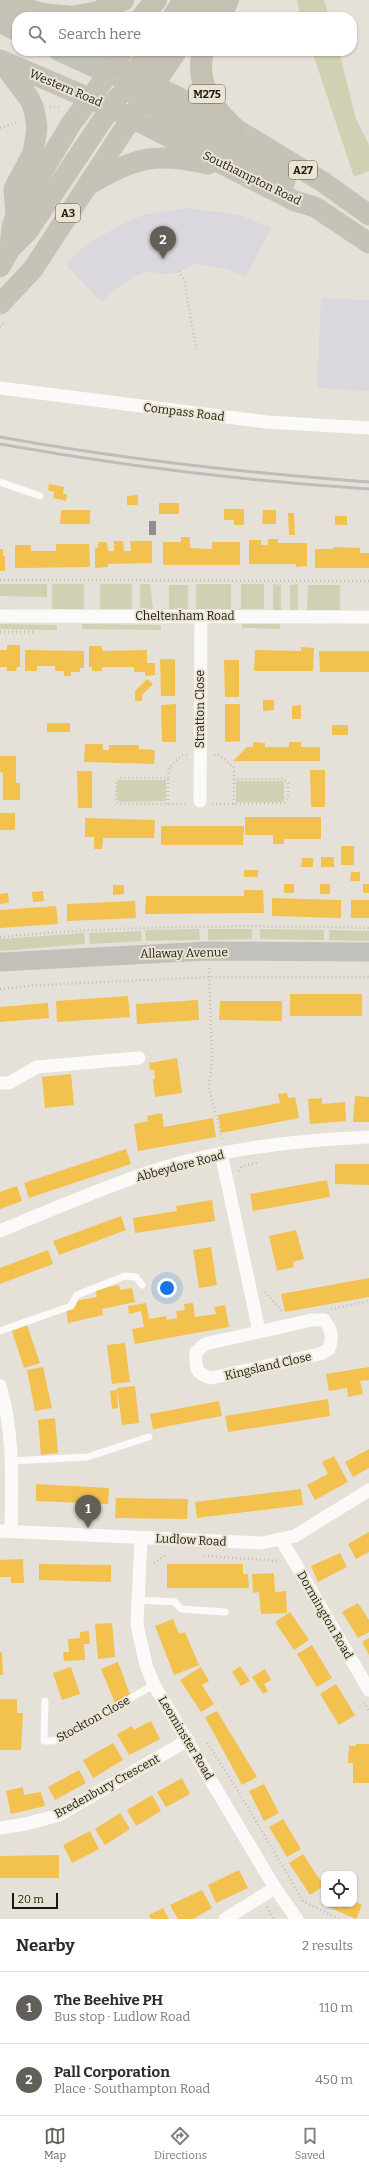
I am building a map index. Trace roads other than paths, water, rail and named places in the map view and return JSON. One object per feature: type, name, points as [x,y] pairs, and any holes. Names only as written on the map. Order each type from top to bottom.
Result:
[{"type":"highway","points":[[98,12],[123,0]]},
{"type":"highway","points":[[146,12],[156,0]]},
{"type":"highway","points":[[176,12],[184,0]]},
{"type":"highway","points":[[201,12],[208,0]]},
{"type":"highway","points":[[222,12],[228,0]]},
{"type":"highway","points":[[0,4],[34,12]]},
{"type":"highway","points":[[120,79],[145,56]]},
{"type":"highway","points":[[120,79],[166,56]]},
{"type":"highway","name":"M275","points":[[203,56],[201,77],[206,91],[218,112],[234,128]]},
{"type":"main road","points":[[0,4],[12,12]]},
{"type":"main road","points":[[0,22],[12,28]]},
{"type":"main road","name":"A27","points":[[70,56],[234,128],[323,182],[369,215]]},
{"type":"main road","points":[[0,60],[30,98],[37,121],[37,136],[33,153],[14,189],[16,215]]},
{"type":"main road","name":"Western Road","points":[[0,60],[70,90],[92,95],[120,79]]},
{"type":"main road","points":[[10,248],[12,227],[16,215],[47,160],[92,95],[120,79],[304,193],[315,207]]},
{"type":"main road","name":"A3","points":[[0,304],[33,269],[84,188],[131,118],[120,79]]},
{"type":"main road","name":"A3","points":[[0,267],[10,248],[28,231],[120,79]]},
{"type":"main road","name":"Southampton Road","points":[[131,118],[295,201],[315,207],[369,243]]},
{"type":"main road","name":"A3","points":[[84,188],[123,166],[157,157],[201,163],[240,172]]},
{"type":"street","name":"Compass Road","points":[[0,388],[267,422],[369,428]]},
{"type":"street","name":"Cheltenham Road","points":[[0,616],[369,617]]},
{"type":"street","name":"Stratton Close","points":[[200,801],[201,616]]},
{"type":"street","name":"Allaway Avenue","points":[[0,962],[208,952],[369,952]]},
{"type":"street","points":[[0,1083],[9,1083],[37,1067],[140,1058]]},
{"type":"street","name":"Abbeydore Road","points":[[0,1231],[154,1171],[223,1153],[314,1140],[369,1137]]},
{"type":"street","points":[[223,1153],[259,1331]]},
{"type":"street","name":"Kingsland Close","points":[[312,1320],[324,1320],[330,1328],[333,1339],[329,1349],[320,1354],[211,1378],[202,1375],[197,1369],[196,1352],[205,1344],[259,1331],[312,1320]]},
{"type":"street","points":[[0,1386],[11,1461],[6,1531]]},
{"type":"street","name":"Ludlow Road","points":[[6,1531],[262,1543],[295,1536],[369,1490]]},
{"type":"street","name":"Leominster Road","points":[[141,1538],[138,1636],[146,1665],[154,1685],[275,1888],[297,1919]]},
{"type":"street","name":"Dormington Road","points":[[281,1539],[365,1694]]},
{"type":"street","name":"Bredenbury Crescent","points":[[0,1828],[26,1824],[59,1815],[188,1740]]},
{"type":"street","points":[[224,1919],[275,1888]]},
{"type":"lane","points":[[0,482],[40,496]]},
{"type":"lane","points":[[0,1331],[71,1306],[77,1295],[125,1276],[136,1277],[142,1285]]},
{"type":"lane","points":[[11,1461],[86,1457],[149,1437]]},
{"type":"lane","points":[[138,1600],[175,1602],[181,1609],[225,1612]]},
{"type":"lane","name":"Stockton Close","points":[[45,1701],[44,1740],[53,1741],[154,1685]]},
{"type":"railway","points":[[0,437],[138,459],[276,474],[369,482]]},
{"type":"railway","points":[[0,444],[184,472],[276,482],[369,489]]},
{"type":"place","name":"Pall Corporation","points":[[163,259]]},
{"type":"place","name":"The Beehive PH","points":[[88,1528]]}]
